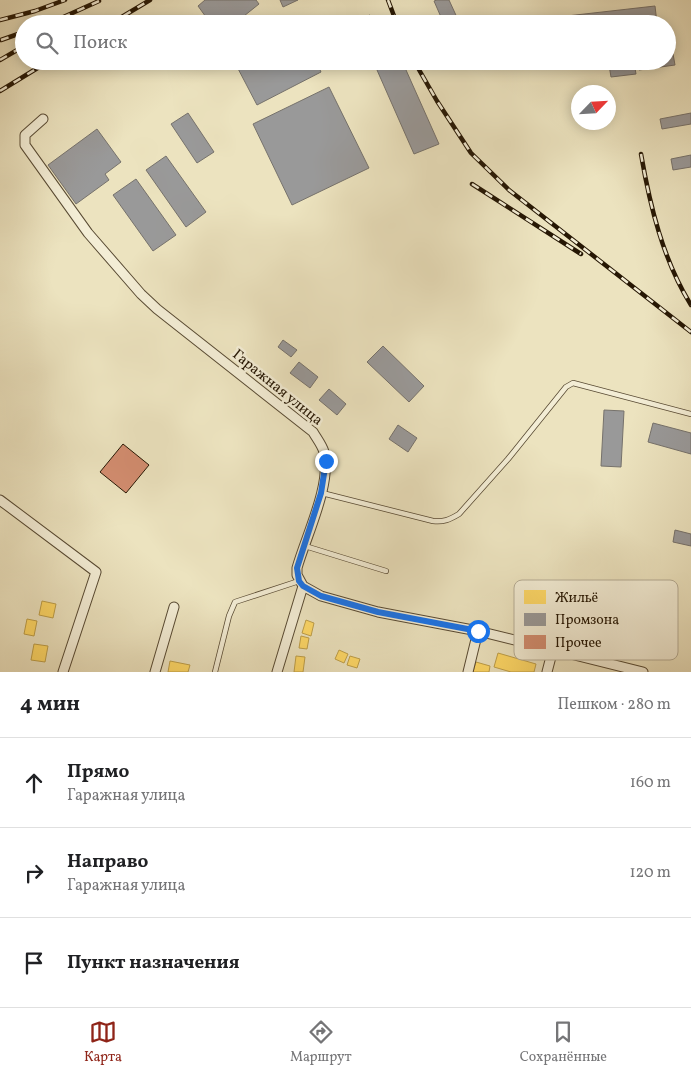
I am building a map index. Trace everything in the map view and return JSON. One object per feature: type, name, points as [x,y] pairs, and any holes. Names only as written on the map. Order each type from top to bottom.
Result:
[{"type":"street","name":"Гаражная улица","points":[[43,119],[25,135],[25,145],[88,233],[157,309],[313,432],[324,451],[326,461],[321,493],[297,568],[301,584],[277,672]]},
{"type":"street","points":[[0,500],[96,572],[63,672]]},
{"type":"street","points":[[301,584],[321,596],[378,612],[514,640]]},
{"type":"street","points":[[155,672],[174,607]]},
{"type":"street","points":[[468,672],[478,631]]},
{"type":"street","points":[[596,660],[643,672]]},
{"type":"lane","points":[[321,493],[433,521],[443,522],[450,519],[459,514],[502,466],[566,387],[573,383],[691,414]]},
{"type":"lane","points":[[304,546],[386,571]]},
{"type":"lane","points":[[215,672],[228,616],[235,602],[301,584]]},
{"type":"building: Жильё","points":[[42,601],[56,604],[53,618],[39,615]]},
{"type":"building: Жильё","points":[[27,619],[37,621],[34,636],[24,634]]},
{"type":"building: Жильё","points":[[306,620],[314,623],[311,636],[302,633]]},
{"type":"building: Жильё","points":[[301,636],[309,638],[307,649],[299,648]]},
{"type":"building: Жильё","points":[[34,644],[48,646],[45,662],[31,660]]},
{"type":"building: Жильё","points":[[339,650],[348,654],[344,663],[335,659]]},
{"type":"building: Жильё","points":[[498,653],[514,658],[514,660],[536,664],[534,672],[511,672],[494,667]]},
{"type":"building: Жильё","points":[[296,656],[305,657],[303,672],[294,672]]},
{"type":"building: Жильё","points":[[350,656],[360,659],[357,668],[347,665]]},
{"type":"building: Жильё","points":[[170,661],[190,665],[188,672],[168,672]]},
{"type":"building: Жильё","points":[[476,662],[490,666],[489,672],[473,672]]},
{"type":"building: Промзона","points":[[205,0],[256,0],[259,4],[245,15],[204,15],[198,6]]},
{"type":"building: Промзона","points":[[280,0],[298,0],[283,7]]},
{"type":"building: Промзона","points":[[449,0],[456,15],[440,15],[434,1]]},
{"type":"building: Промзона","points":[[655,6],[656,15],[576,15]]},
{"type":"building: Промзона","points":[[239,70],[320,70],[321,72],[257,105]]},
{"type":"building: Промзона","points":[[377,70],[406,70],[439,144],[414,154]]},
{"type":"building: Промзона","points":[[610,70],[635,70],[636,74],[611,77]]},
{"type":"building: Промзона","points":[[329,87],[369,168],[292,205],[253,124]]},
{"type":"building: Промзона","points":[[188,113],[214,152],[197,163],[171,124]]},
{"type":"building: Промзона","points":[[691,113],[691,124],[662,129],[660,119]]},
{"type":"building: Промзона","points":[[97,129],[121,162],[105,174],[109,180],[76,204],[48,165]]},
{"type":"building: Промзона","points":[[691,155],[691,167],[673,170],[671,159]]},
{"type":"building: Промзона","points":[[166,156],[206,212],[186,227],[146,170]]},
{"type":"building: Промзона","points":[[136,179],[176,235],[153,251],[113,195]]},
{"type":"building: Промзона","points":[[283,340],[297,350],[291,357],[278,347]]},
{"type":"building: Промзона","points":[[383,346],[424,386],[409,402],[367,362]]},
{"type":"building: Промзона","points":[[299,362],[318,377],[310,388],[290,373]]},
{"type":"building: Промзона","points":[[329,389],[346,404],[337,415],[319,400]]},
{"type":"building: Промзона","points":[[604,410],[624,411],[621,467],[601,466]]},
{"type":"building: Промзона","points":[[653,423],[691,433],[691,454],[648,442]]},
{"type":"building: Промзона","points":[[398,425],[417,438],[408,452],[389,439]]},
{"type":"building: Промзона","points":[[675,530],[691,534],[691,546],[673,542]]},
{"type":"building: Прочее","points":[[123,444],[149,465],[126,493],[100,472]]},
{"type":"railway","points":[[19,15],[65,0]]},
{"type":"railway","points":[[125,15],[150,0]]},
{"type":"railway","points":[[388,0],[394,15]]},
{"type":"railway","points":[[68,15],[99,1]]},
{"type":"railway","points":[[0,20],[15,16]]},
{"type":"railway","points":[[1,40],[15,35]]},
{"type":"railway","points":[[0,60],[15,51]]},
{"type":"railway","points":[[0,91],[34,70]]},
{"type":"railway","points":[[419,70],[471,153],[509,190],[691,332]]},
{"type":"railway","points":[[641,154],[653,213],[665,251],[681,288],[691,305]]},
{"type":"railway","points":[[472,184],[581,254]]},
{"type":"route","points":[[326,461],[326,473],[321,493],[297,568],[297,576],[303,586],[321,596],[378,612],[478,631]]}]
